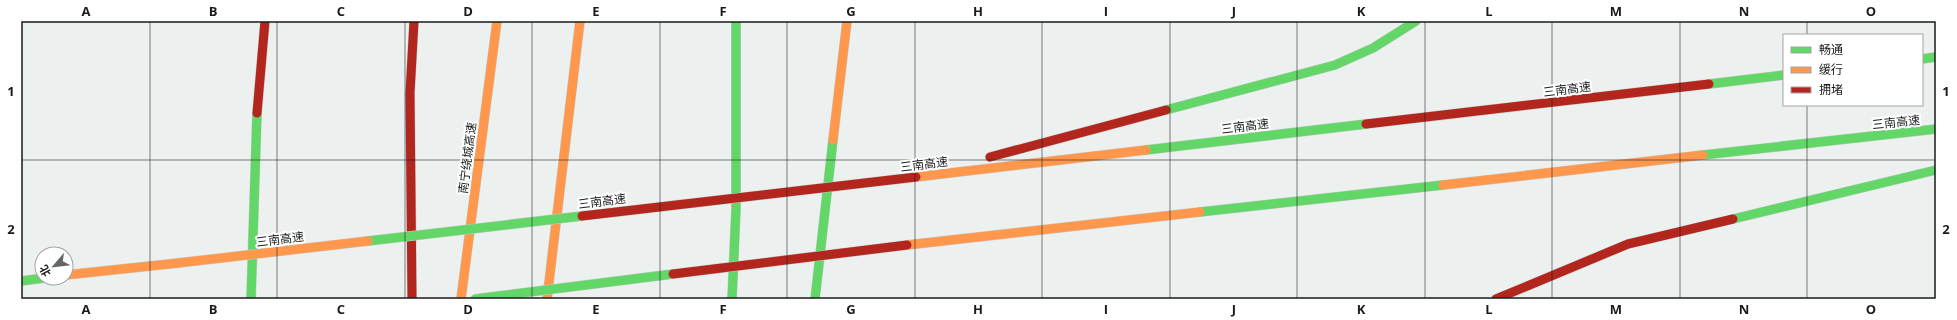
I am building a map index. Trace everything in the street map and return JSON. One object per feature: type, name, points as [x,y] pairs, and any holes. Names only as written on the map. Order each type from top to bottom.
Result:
[{"type":"highway","points":[[251,299],[258,92],[265,21]]},
{"type":"highway","points":[[412,299],[410,93],[414,21]]},
{"type":"highway","name":"南宁绕城高速","points":[[461,299],[497,21]]},
{"type":"highway","points":[[547,299],[580,21]]},
{"type":"highway","points":[[732,299],[736,209],[736,21]]},
{"type":"highway","points":[[815,299],[847,21]]},
{"type":"highway","points":[[916,177],[1335,65],[1373,48],[1416,21]]},
{"type":"highway","points":[[1923,59],[1936,58]]},
{"type":"highway","name":"三南高速","points":[[74,274],[1783,75]]},
{"type":"highway","name":"三南高速","points":[[475,299],[907,245],[1936,129]]},
{"type":"highway","points":[[1496,299],[1628,244],[1936,170]]},
{"type":"highway","points":[[21,281],[34,279]]},
{"type":"traffic: fast","points":[[732,299],[736,209],[736,21]]},
{"type":"traffic: fast","points":[[1166,110],[1335,65],[1373,48],[1416,21]]},
{"type":"traffic: fast","points":[[1923,59],[1936,57]]},
{"type":"traffic: fast","points":[[1709,84],[1783,75]]},
{"type":"traffic: fast","points":[[251,299],[257,113]]},
{"type":"traffic: fast","points":[[1146,150],[1366,124]]},
{"type":"traffic: fast","points":[[1703,155],[1936,129]]},
{"type":"traffic: fast","points":[[815,299],[833,140]]},
{"type":"traffic: fast","points":[[1733,219],[1936,170]]},
{"type":"traffic: fast","points":[[1200,212],[1443,185]]},
{"type":"traffic: fast","points":[[368,241],[582,216]]},
{"type":"traffic: fast","points":[[475,299],[673,274]]},
{"type":"traffic: fast","points":[[21,281],[34,279]]},
{"type":"traffic: slow","points":[[461,299],[497,21]]},
{"type":"traffic: slow","points":[[547,299],[580,21]]},
{"type":"traffic: slow","points":[[833,140],[847,21]]},
{"type":"traffic: slow","points":[[916,177],[1146,150]]},
{"type":"traffic: slow","points":[[1443,185],[1703,155]]},
{"type":"traffic: slow","points":[[907,245],[1200,212]]},
{"type":"traffic: slow","points":[[178,263],[368,241]]},
{"type":"traffic: slow","points":[[74,274],[178,263]]},
{"type":"traffic: jam","points":[[257,113],[265,21]]},
{"type":"traffic: jam","points":[[412,299],[410,93],[414,21]]},
{"type":"traffic: jam","points":[[1366,124],[1709,84]]},
{"type":"traffic: jam","points":[[990,157],[1166,110]]},
{"type":"traffic: jam","points":[[582,216],[916,177]]},
{"type":"traffic: jam","points":[[1496,299],[1628,244],[1733,219]]},
{"type":"traffic: jam","points":[[673,274],[907,245]]}]
